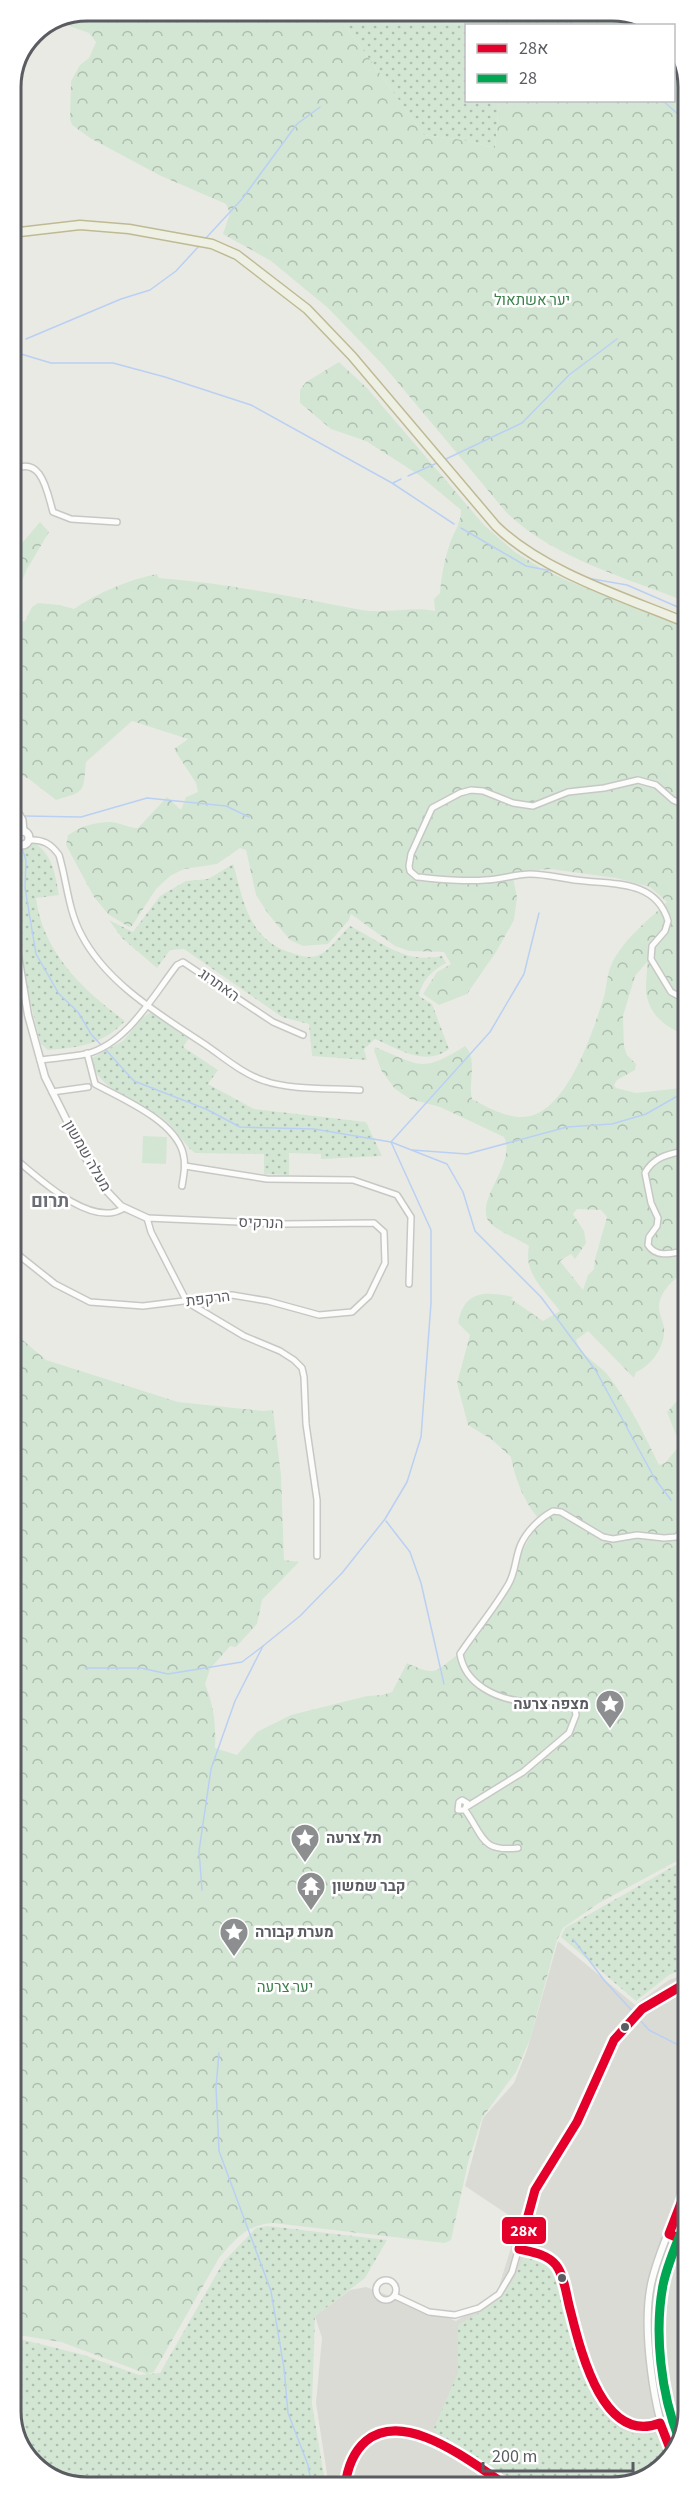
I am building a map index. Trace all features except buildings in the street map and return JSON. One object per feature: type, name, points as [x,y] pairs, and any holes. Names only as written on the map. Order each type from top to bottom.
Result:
[{"type":"highway","points":[[21,232],[80,225],[129,229],[212,244],[237,255],[307,309],[352,356],[512,542],[585,581],[678,619]]},
{"type":"main road","points":[[21,818],[23,831],[28,834],[29,840],[21,844]]},
{"type":"street","points":[[21,468],[28,466],[36,470],[44,479],[53,512],[63,517],[117,522]]},
{"type":"street","points":[[678,802],[656,785],[638,780],[604,788],[568,792],[533,806],[513,803],[483,791],[471,790],[449,798],[432,808],[411,854],[409,866],[410,871],[417,877],[486,880],[530,874],[549,875],[584,881],[616,882],[648,893],[659,902],[668,921],[665,932],[652,946],[651,959],[671,992],[678,996]]},
{"type":"street","points":[[29,840],[39,839],[54,848],[59,855],[71,908],[82,937],[108,971],[147,1004],[227,1060],[261,1080],[276,1084],[360,1090]]},
{"type":"street","name":"האתרוג","points":[[147,1004],[177,964],[183,962],[273,1022],[303,1035]]},
{"type":"street","name":"מעלה שמשון","points":[[21,975],[26,1006],[40,1060],[52,1092],[84,1155],[113,1200],[124,1208],[147,1218]]},
{"type":"street","points":[[40,1060],[87,1053],[117,1037],[147,1004]]},
{"type":"street","points":[[87,1053],[95,1084],[148,1114],[170,1130],[183,1151],[185,1166],[182,1186]]},
{"type":"street","points":[[52,1092],[88,1087]]},
{"type":"street","points":[[678,1153],[658,1158],[649,1164],[645,1173],[651,1203],[657,1218],[657,1226],[649,1237],[648,1245],[652,1251],[660,1254],[678,1251]]},
{"type":"street","points":[[21,1163],[75,1204],[107,1213],[124,1208]]},
{"type":"street","points":[[185,1166],[267,1179],[353,1180],[397,1195],[411,1218],[409,1284]]},
{"type":"street","points":[[147,1218],[151,1232],[187,1302],[244,1336],[280,1351],[302,1368],[306,1424],[317,1490],[317,1556]]},
{"type":"street","name":"הנרקיס","points":[[147,1218],[284,1224],[374,1223]]},
{"type":"street","name":"הרקפת","points":[[21,1257],[55,1284],[90,1302],[143,1306],[232,1295],[268,1301],[318,1315],[352,1312],[369,1296],[384,1263],[384,1232],[374,1223]]},
{"type":"street","points":[[518,1848],[503,1850],[486,1843],[467,1808],[523,1772],[569,1733],[576,1715],[575,1709],[568,1704],[528,1702],[485,1690],[466,1673],[460,1654],[489,1616],[513,1578],[520,1545],[538,1522],[553,1511],[561,1512],[603,1537],[613,1539],[637,1535],[664,1538],[678,1536]]},
{"type":"street","points":[[395,2296],[416,2307],[443,2314],[456,2314],[474,2310],[490,2302],[507,2284],[513,2272],[535,2190],[577,2122],[614,2040],[642,2008],[678,1988]]},
{"type":"street","points":[[669,2445],[660,2423],[652,2377],[649,2305],[652,2280],[678,2211]]},
{"type":"street","points":[[669,2234],[678,2238]]},
{"type":"street","points":[[519,2248],[546,2257],[558,2269],[584,2350],[604,2400],[614,2415],[625,2423],[637,2427],[660,2423]]},
{"type":"street","points":[[347,2477],[351,2460],[364,2442],[380,2433],[397,2429],[423,2435],[493,2477]]},
{"type":"shaded area","points":[[558,1941],[635,2005],[669,1980],[678,1977],[678,2227],[676,2232],[678,2233],[678,2411],[675,2432],[659,2458],[649,2466],[625,2476],[327,2477],[316,2403],[322,2338],[315,2316],[350,2290],[366,2287],[456,2321],[496,2296],[519,2222],[465,2186],[483,2118],[514,2083],[527,2050]]},
{"type":"green space","name":"יער אשתאול","points":[[87,21],[342,21],[424,135],[463,140],[495,148],[499,102],[675,102],[675,66],[678,87],[678,599],[568,554],[525,528],[506,512],[384,366],[328,308],[271,261],[223,234],[230,213],[226,204],[159,175],[90,138],[72,125],[70,119],[71,81],[80,65],[89,58],[96,42],[89,33],[66,25]]},
{"type":"green space","points":[[342,21],[482,21],[484,24],[465,24],[465,102],[499,102],[495,148],[463,140],[424,135]]},
{"type":"green space","points":[[482,21],[617,21],[631,24],[484,24]]},
{"type":"green space","name":"יער צרעה","points":[[339,362],[367,388],[484,525],[515,552],[566,580],[678,625],[678,1032],[657,1017],[649,1005],[646,993],[647,962],[635,976],[623,1016],[624,1046],[627,1055],[636,1064],[635,1070],[617,1080],[614,1085],[616,1088],[636,1093],[678,1088],[678,1277],[665,1290],[660,1300],[659,1307],[664,1334],[660,1348],[647,1365],[636,1372],[634,1378],[588,1331],[576,1340],[581,1350],[607,1374],[622,1396],[636,1418],[659,1465],[665,1463],[678,1447],[678,1860],[599,1903],[563,1928],[557,1940],[530,2039],[516,2072],[482,2118],[468,2163],[451,2240],[445,2243],[273,2223],[256,2226],[237,2239],[219,2258],[154,2372],[147,2374],[61,2342],[21,2335],[21,1339],[46,1360],[178,1402],[263,1411],[273,1410],[281,1475],[284,1560],[299,1562],[262,1600],[257,1624],[236,1647],[230,1646],[210,1669],[205,1684],[214,1716],[215,1748],[237,1755],[257,1732],[291,1715],[392,1692],[407,1663],[427,1671],[441,1668],[469,1644],[482,1628],[493,1611],[529,1538],[541,1520],[530,1508],[515,1473],[511,1457],[491,1439],[468,1425],[457,1383],[470,1335],[458,1323],[461,1312],[471,1299],[485,1294],[513,1297],[511,1299],[543,1321],[560,1311],[532,1273],[528,1256],[529,1246],[492,1225],[486,1213],[487,1203],[505,1158],[504,1137],[440,1107],[410,1099],[395,1089],[381,1070],[374,1050],[375,1047],[420,1064],[439,1060],[465,1046],[469,1051],[472,1064],[472,1099],[509,1115],[522,1117],[537,1113],[551,1104],[574,1072],[591,1035],[604,998],[610,968],[617,954],[636,931],[667,902],[650,887],[616,878],[550,869],[512,872],[517,897],[514,920],[496,952],[467,994],[439,1005],[423,994],[437,972],[451,964],[444,952],[409,951],[395,946],[351,914],[349,920],[328,944],[303,946],[290,940],[256,895],[246,850],[240,848],[217,864],[184,869],[170,876],[156,889],[132,926],[129,927],[108,914],[94,897],[66,845],[68,835],[88,825],[104,822],[138,828],[167,797],[181,810],[186,797],[198,792],[196,783],[174,749],[188,739],[132,721],[86,762],[81,789],[73,795],[56,800],[21,775],[21,622],[25,621],[32,607],[38,603],[74,609],[114,587],[157,574],[159,578],[236,587],[362,610],[435,611],[434,599],[440,593],[446,557],[461,510],[419,475],[366,441],[331,429],[300,403],[300,390],[306,382]],"holes":[[[577,1209],[601,1210],[607,1217],[594,1269],[588,1275],[583,1290],[560,1261],[571,1254],[575,1259],[586,1243],[584,1231],[573,1214]]]},
{"type":"green space","points":[[40,522],[49,532],[21,583],[21,544]]},
{"type":"green space","points":[[33,842],[45,852],[54,872],[59,895],[36,898],[40,918],[56,953],[80,983],[125,1021],[99,1040],[70,1048],[48,1050],[41,1044],[29,997],[21,948],[21,849]]},
{"type":"green space","points":[[233,864],[250,918],[266,939],[277,947],[302,956],[319,955],[350,926],[383,945],[405,954],[428,958],[442,956],[446,963],[428,976],[419,996],[432,1004],[449,1049],[431,1056],[412,1055],[375,1039],[364,1049],[367,1060],[312,1056],[309,1024],[282,1017],[184,949],[170,950],[157,968],[122,938],[109,920],[133,932],[160,896],[186,881],[208,879]]},
{"type":"green space","points":[[151,1012],[189,1038],[183,1047],[218,1070],[208,1084],[254,1109],[366,1122],[382,1156],[321,1159],[321,1154],[289,1153],[289,1175],[264,1174],[264,1154],[195,1153],[165,1121],[109,1086],[94,1069],[92,1058],[123,1041],[142,1018]]},
{"type":"green space","points":[[143,1136],[167,1137],[166,1164],[142,1163]]},
{"type":"green space","name":"יער צרעה","points":[[678,1400],[678,1440],[667,1412]]},
{"type":"green space","points":[[678,1864],[678,1971],[669,1975],[636,2001],[561,1937],[565,1928]]},
{"type":"green space","points":[[268,2226],[387,2240],[365,2278],[315,2316],[312,2404],[324,2477],[82,2477],[62,2472],[43,2461],[30,2444],[22,2424],[21,2339],[84,2355],[139,2375],[160,2373],[224,2261],[256,2228]]},
{"type":"green space","points":[[524,2255],[547,2261],[558,2276],[592,2397],[610,2421],[618,2427],[634,2434],[655,2434],[664,2451],[649,2466],[625,2476],[509,2477],[433,2430],[458,2373],[458,2325],[500,2298],[513,2281]]},
{"type":"waterway","points":[[664,102],[678,114]]},
{"type":"waterway","points":[[206,238],[242,199],[297,124],[320,107]]},
{"type":"waterway","points":[[26,339],[121,299],[150,290],[176,271],[199,246]]},
{"type":"waterway","points":[[446,459],[522,423],[569,375],[617,339]]},
{"type":"waterway","points":[[21,354],[51,363],[113,363],[251,405],[392,483],[454,524]]},
{"type":"waterway","points":[[408,476],[437,463]]},
{"type":"waterway","points":[[393,483],[401,479]]},
{"type":"waterway","points":[[461,528],[526,566],[557,572]]},
{"type":"waterway","points":[[587,578],[627,585],[678,607]]},
{"type":"waterway","points":[[25,816],[81,817],[147,798],[226,806],[249,817]]},
{"type":"waterway","points":[[21,846],[26,860],[25,888],[36,954],[59,994],[78,1012],[91,1034],[102,1046]]},
{"type":"waterway","points":[[202,1890],[199,1851],[211,1769],[235,1701],[263,1646],[300,1616],[342,1573],[385,1519],[407,1482],[421,1437],[431,1303],[431,1230],[391,1142],[490,1032],[524,974],[539,913]]},
{"type":"waterway","points":[[105,1049],[134,1081],[206,1109],[240,1127],[314,1129],[391,1142],[447,1164],[463,1192],[475,1231],[541,1297],[596,1371],[655,1479],[671,1500]]},
{"type":"waterway","points":[[412,1150],[467,1154],[567,1127],[612,1124],[646,1114],[678,1096]]},
{"type":"waterway","points":[[386,1521],[410,1552],[421,1583],[444,1684]]},
{"type":"waterway","points":[[85,1668],[141,1668],[168,1674],[242,1662],[263,1646]]},
{"type":"waterway","points":[[573,1939],[604,1980],[635,2014]]},
{"type":"waterway","points":[[638,2018],[649,2030],[678,2045]]},
{"type":"waterway","points":[[219,2053],[216,2087],[219,2151],[271,2291],[284,2368],[288,2413],[308,2465],[310,2477]]},
{"type":"transit line","name":"28א","points":[[669,2445],[660,2423],[640,2426],[623,2420],[609,2407],[597,2389],[588,2368],[559,2270],[552,2261],[544,2256],[519,2249],[535,2190],[577,2122],[614,2040],[642,2009],[678,1988]]},
{"type":"transit line","name":"28א","points":[[678,2211],[669,2234],[678,2238]]},
{"type":"transit line","name":"28","points":[[676,2429],[664,2383],[659,2323],[665,2276],[678,2240]]},
{"type":"transit line","name":"28א","points":[[347,2477],[351,2462],[366,2441],[382,2433],[400,2431],[419,2435],[438,2443],[494,2477]]},
{"type":"place","name":"מצפה צרעה","points":[[610,1730]]},
{"type":"place","name":"תל צרעה","points":[[305,1864]]},
{"type":"place","name":"קבר שמשון","points":[[311,1912]]},
{"type":"place","name":"מערת קבורה","points":[[234,1958]]},
{"type":"district","name":"תרום","points":[[50,1201]]}]
